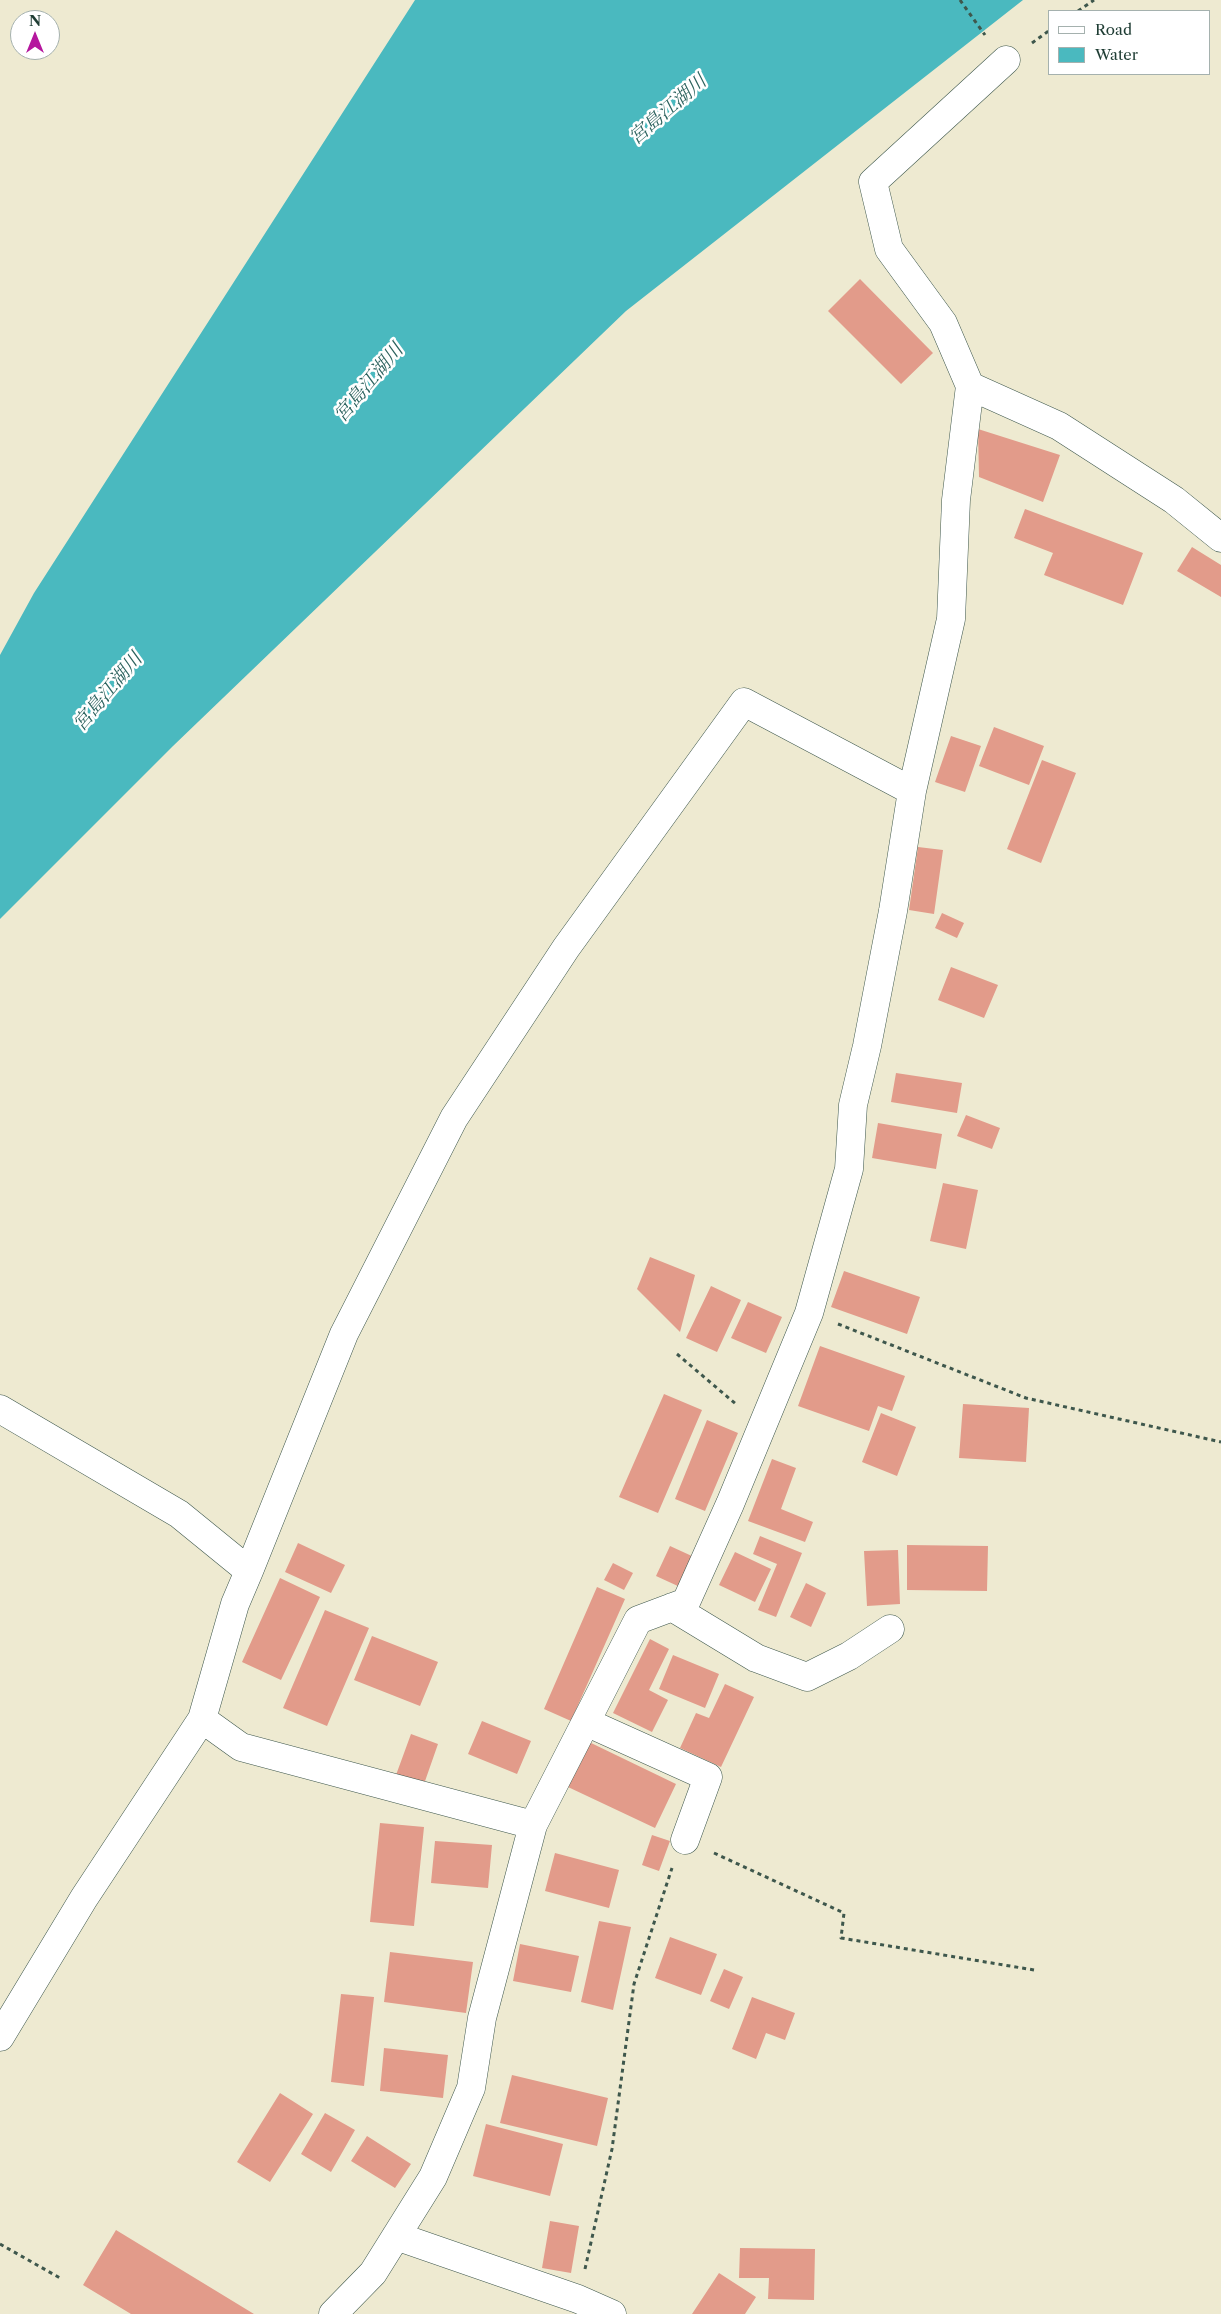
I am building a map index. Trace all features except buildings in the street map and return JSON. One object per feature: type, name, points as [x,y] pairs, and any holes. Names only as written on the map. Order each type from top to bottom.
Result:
[{"type":"street","points":[[333,2314],[373,2272],[433,2177],[471,2088],[482,2018],[533,1825],[638,1620],[686,1602],[809,1313],[849,1169],[853,1104],[867,1046],[891,920],[912,791],[951,620],[956,500],[970,386],[943,323],[890,249],[873,182],[1006,60]]},
{"type":"street","points":[[970,386],[1060,426],[1174,500],[1221,538]]},
{"type":"street","points":[[0,2036],[84,1898],[202,1719],[235,1604],[344,1334],[454,1118],[566,948],[744,702],[912,791]]},
{"type":"street","points":[[0,1409],[179,1514],[249,1571]]},
{"type":"street","points":[[672,1607],[756,1658],[807,1677],[849,1656],[890,1629]]},
{"type":"street","points":[[202,1719],[241,1747],[533,1825]]},
{"type":"street","points":[[586,1722],[708,1777],[684,1840]]},
{"type":"street","points":[[396,2236],[578,2299],[612,2314]]},
{"type":"path","points":[[960,0],[987,36]]},
{"type":"path","points":[[1079,10],[1094,0]]},
{"type":"path","points":[[809,1313],[1026,1398],[1221,1442]]},
{"type":"path","points":[[677,1354],[729,1401],[764,1420]]},
{"type":"path","points":[[578,2299],[612,2149],[634,1984],[666,1882],[684,1840],[844,1913],[841,1938],[1034,1970]]},
{"type":"path","points":[[0,2244],[60,2278]]},
{"type":"water","name":"宮島江湖川","points":[[415,0],[1023,0],[626,311],[173,746],[0,919],[0,655],[34,593]]}]
